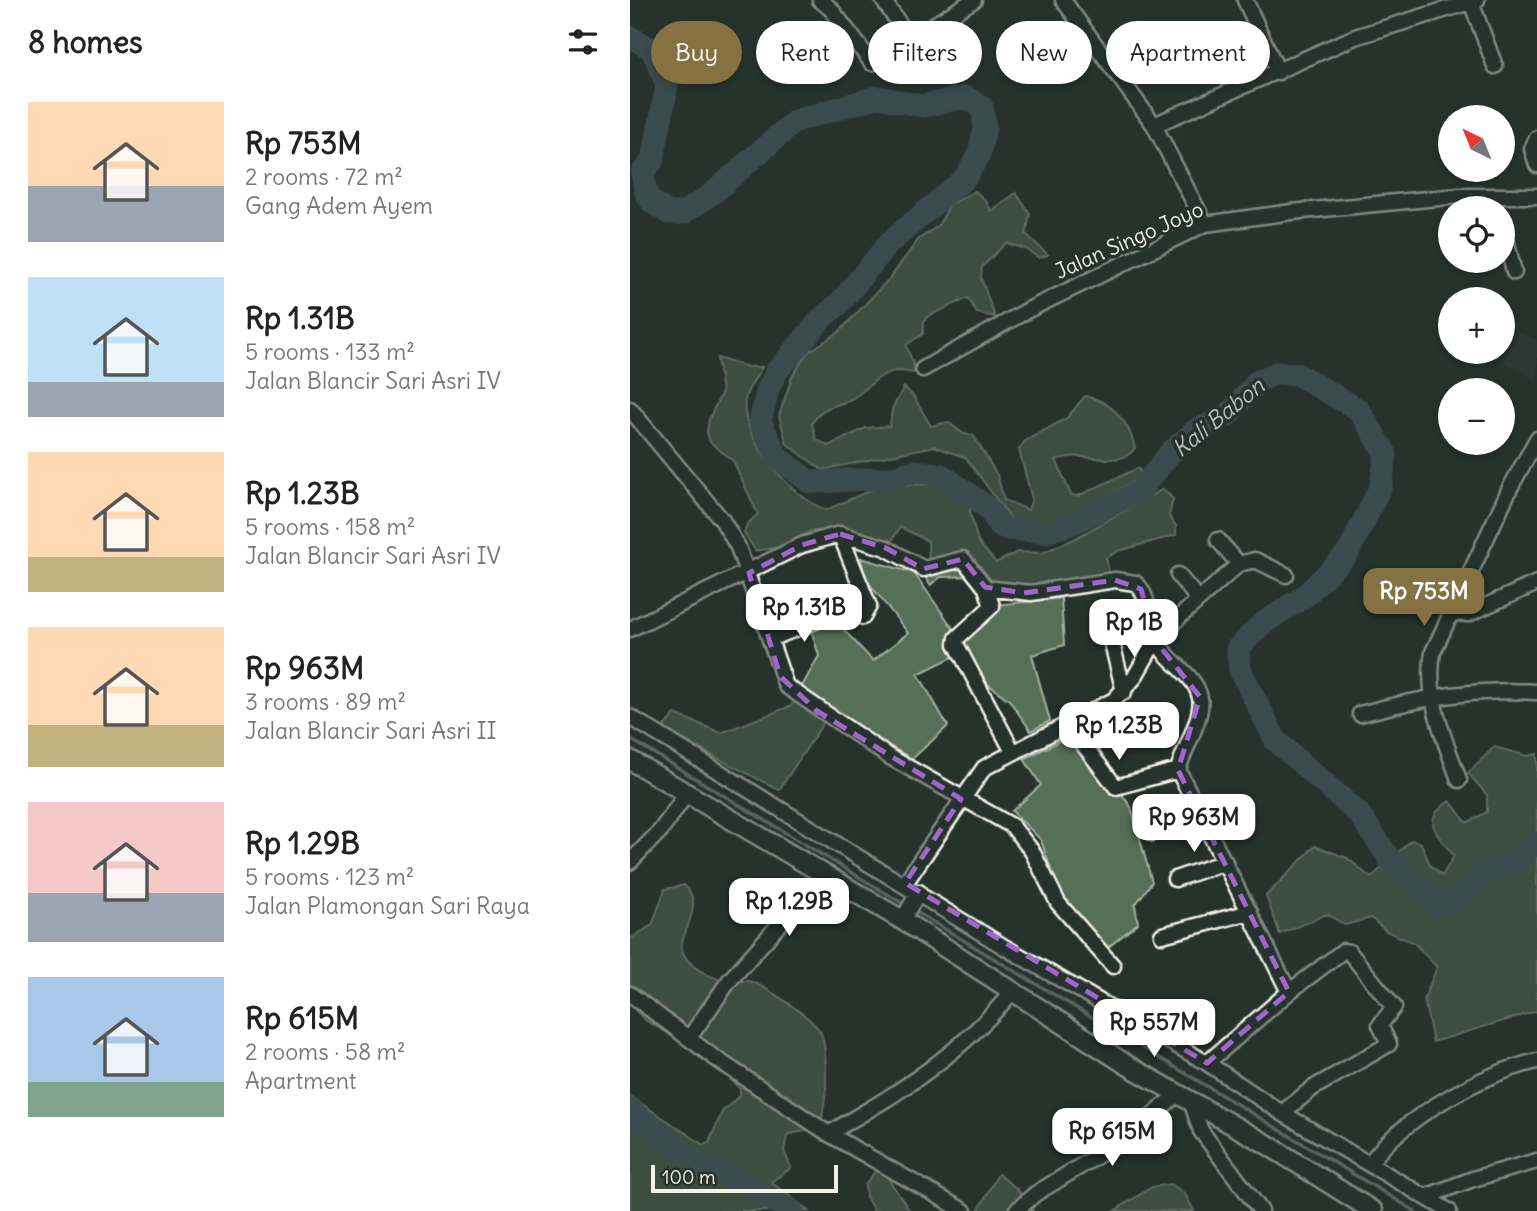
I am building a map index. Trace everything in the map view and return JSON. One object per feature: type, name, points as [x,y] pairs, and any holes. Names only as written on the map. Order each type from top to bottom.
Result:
[{"type":"street","points":[[820,0],[831,9],[868,58]]},
{"type":"street","points":[[883,0],[897,21]]},
{"type":"street","points":[[942,21],[974,0]]},
{"type":"street","points":[[1063,0],[1154,125],[1205,224]]},
{"type":"street","points":[[1245,0],[1278,72]]},
{"type":"street","points":[[1154,125],[1355,37],[1474,1],[1495,66]]},
{"type":"street","points":[[1537,138],[1532,149],[1537,165]]},
{"type":"street","name":"Jalan Singo Joyo","points":[[1515,199],[1537,196]]},
{"type":"street","name":"Jalan Singo Joyo","points":[[923,369],[1030,309],[1205,224],[1292,212],[1438,198]]},
{"type":"street","points":[[630,409],[722,520],[749,573],[780,676],[791,692],[888,756],[1012,826],[1032,851],[1058,903],[1114,966]]},
{"type":"street","points":[[1459,779],[1431,696],[1429,672],[1433,652],[1510,488],[1537,439]]},
{"type":"street","points":[[840,534],[869,606],[863,617]]},
{"type":"street","points":[[630,629],[802,545],[840,534],[886,548],[923,569],[962,559],[986,587],[992,606],[957,638],[956,644],[1013,751]]},
{"type":"street","points":[[1218,540],[1239,564]]},
{"type":"street","points":[[1286,575],[1255,560],[1239,564],[1155,640],[1124,692],[1098,711],[1013,751],[984,768],[905,883],[919,930],[1184,1099],[1268,1145],[1373,1211]]},
{"type":"street","points":[[1178,575],[1198,599]]},
{"type":"street","points":[[986,587],[1031,593],[1129,580],[1141,589],[1155,640],[1200,697],[1198,714],[1178,770],[1289,992]]},
{"type":"street","points":[[1451,613],[1468,614],[1537,583]]},
{"type":"street","points":[[770,639],[826,617]]},
{"type":"street","points":[[1110,635],[1124,692]]},
{"type":"street","points":[[1360,714],[1431,696],[1473,691],[1537,692]]},
{"type":"street","points":[[630,717],[905,883]]},
{"type":"street","points":[[1069,726],[1116,787],[1178,770]]},
{"type":"street","points":[[630,760],[825,873],[1006,948],[1207,1063],[1282,1113],[1449,1211]]},
{"type":"street","points":[[630,862],[661,830],[687,793]]},
{"type":"street","points":[[1152,833],[1198,811]]},
{"type":"street","points":[[1175,879],[1225,862]]},
{"type":"street","points":[[690,1038],[729,981],[825,873]]},
{"type":"street","points":[[1162,935],[1250,912]]},
{"type":"street","points":[[1207,1063],[1289,992],[1347,951],[1393,1006],[1380,1025],[1389,1044],[1313,1088],[1282,1113]]},
{"type":"street","points":[[829,1134],[903,1088],[951,1052],[983,1027],[1013,991]]},
{"type":"street","points":[[630,994],[712,1056],[829,1134],[964,1211]]},
{"type":"street","points":[[1370,1163],[1392,1135],[1410,1122],[1510,1068],[1537,1061]]},
{"type":"street","points":[[1016,1211],[1035,1194],[1184,1099]]},
{"type":"street","points":[[1184,1099],[1201,1131],[1261,1211]]},
{"type":"street","points":[[1425,1197],[1473,1179],[1537,1161]]},
{"type":"highlighted area","points":[[840,534],[886,548],[923,569],[963,559],[985,587],[1024,593],[1115,580],[1141,589],[1155,640],[1200,697],[1178,770],[1289,992],[1207,1063],[905,883],[961,799],[817,711],[780,676],[749,573],[802,545]]},
{"type":"shaded area","points":[[1519,332],[1537,341],[1537,381],[1507,364],[1515,364],[1515,340]]},
{"type":"green space","points":[[975,191],[986,201],[991,211],[1016,193],[1030,214],[1026,234],[1048,255],[1039,258],[1026,249],[1006,243],[982,267],[981,278],[995,317],[977,313],[968,298],[928,316],[924,321],[923,334],[906,345],[916,371],[885,374],[849,400],[825,410],[812,423],[816,439],[828,446],[866,428],[890,426],[892,409],[904,387],[914,397],[931,426],[948,422],[964,434],[973,435],[997,475],[1004,500],[1028,510],[1032,499],[1019,450],[1025,441],[1067,418],[1085,396],[1095,399],[1111,408],[1124,421],[1135,448],[1120,458],[1067,457],[1056,460],[1071,495],[1078,496],[1138,468],[1144,477],[1037,530],[1014,523],[966,458],[934,446],[822,470],[787,444],[779,416],[792,377],[807,353],[839,332],[890,278],[919,239],[938,226],[950,205]]},
{"type":"green space","points":[[717,358],[748,367],[762,367],[746,396],[745,411],[749,428],[783,479],[798,493],[826,510],[878,487],[936,484],[967,500],[978,542],[996,563],[1017,552],[1042,553],[1074,539],[1163,489],[1173,499],[1169,516],[1176,526],[1176,535],[1118,551],[1106,558],[1109,574],[1031,589],[1001,585],[987,578],[965,553],[929,562],[928,541],[900,527],[885,553],[833,531],[811,531],[780,547],[756,551],[744,533],[747,524],[758,514],[733,461],[710,442],[707,432],[709,419],[722,392]]},
{"type":"green space","points":[[861,558],[914,573],[955,631],[995,605],[1061,598],[1064,645],[1032,655],[1050,721],[1031,731],[1009,700],[989,685],[965,651],[918,674],[948,726],[912,759],[831,711],[779,790],[662,729],[675,714],[721,733],[791,706],[819,656],[810,626],[827,612],[873,661],[908,633],[865,578]]},
{"type":"green space","points":[[963,558],[972,576],[941,577],[930,585],[924,574]]},
{"type":"green space","points":[[1071,735],[1107,773],[1131,807],[1152,882],[1135,905],[1138,923],[1106,949],[1059,893],[1041,840],[1012,811],[1041,785],[1024,759]]},
{"type":"green space","points":[[1494,747],[1528,756],[1537,754],[1537,1011],[1433,1042],[1424,999],[1437,967],[1414,943],[1386,931],[1371,918],[1345,925],[1327,914],[1280,934],[1266,896],[1315,846],[1347,858],[1371,878],[1411,840],[1421,843],[1430,865],[1442,876],[1454,856],[1437,834],[1433,821],[1435,815],[1450,801],[1467,823],[1487,812],[1487,795],[1468,773]]},
{"type":"green space","points":[[684,885],[693,899],[692,915],[681,946],[687,960],[700,971],[716,978],[749,981],[759,985],[800,1012],[821,1033],[826,1091],[820,1125],[813,1130],[787,1135],[784,1151],[791,1168],[771,1182],[809,1211],[630,1211],[630,1096],[704,1145],[709,1143],[722,1112],[740,1095],[740,1089],[708,1056],[645,1020],[630,1005],[630,939],[652,925],[665,889]]},
{"type":"green space","points":[[876,1170],[885,1174],[910,1211],[874,1211],[866,1197],[865,1185]]},
{"type":"green space","points":[[998,1174],[1017,1189],[1033,1211],[978,1211]]},
{"type":"green space","points":[[1171,1184],[1185,1194],[1194,1211],[1114,1211],[1152,1187]]},
{"type":"waterway","name":"Kali Babon","points":[[630,37],[652,49],[667,85],[653,160],[642,173],[646,193],[652,202],[669,213],[683,213],[712,194],[795,121],[877,97],[923,106],[966,97],[982,107],[985,128],[979,155],[965,178],[889,243],[839,304],[823,317],[777,371],[768,389],[760,422],[778,458],[810,482],[891,478],[914,471],[942,475],[987,507],[999,525],[1007,529],[1046,532],[1071,524],[1140,491],[1171,452],[1196,430],[1227,416],[1258,381],[1276,373],[1297,374],[1359,410],[1386,454],[1381,486],[1348,553],[1305,596],[1262,624],[1238,648],[1240,670],[1276,741],[1360,815],[1392,862],[1436,904],[1455,902],[1481,875],[1510,862],[1537,843]]},
{"type":"waterway","points":[[630,739],[907,906]]},
{"type":"waterway","points":[[913,910],[1415,1211]]},
{"type":"waterway","points":[[630,1109],[683,1153],[792,1211]]}]
